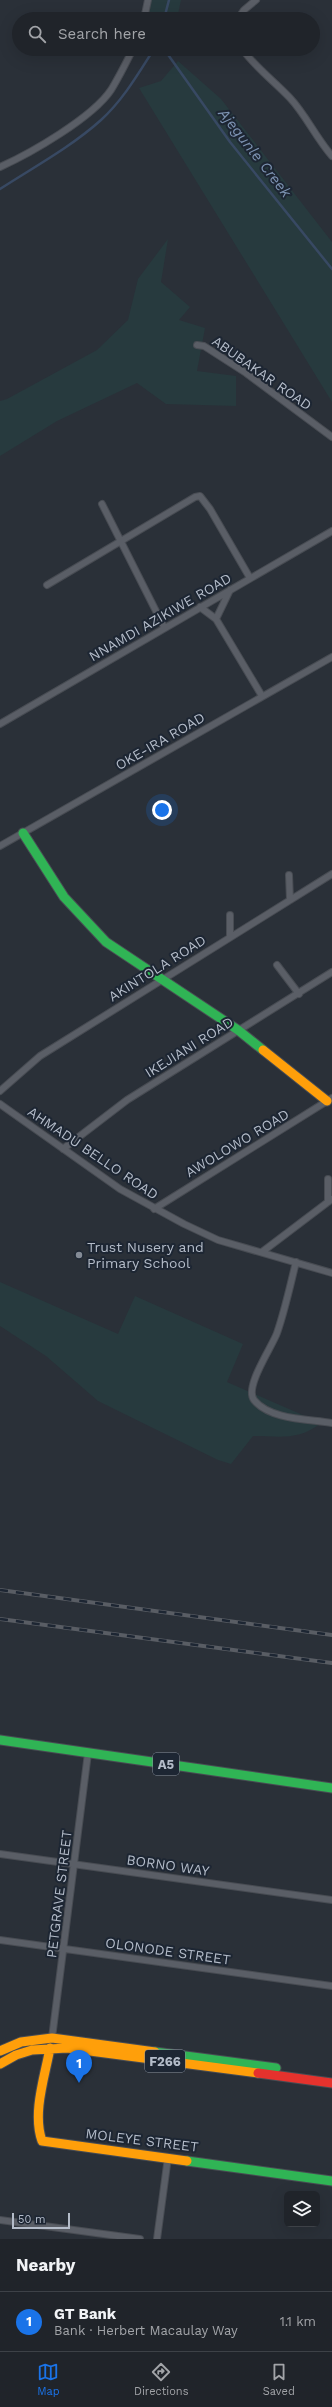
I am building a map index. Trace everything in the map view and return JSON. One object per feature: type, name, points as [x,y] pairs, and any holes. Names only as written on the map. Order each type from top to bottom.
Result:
[{"type":"main road","points":[[23,833],[64,896],[106,942],[160,980],[238,1030],[329,1099]]},
{"type":"main road","name":"A5","points":[[0,1740],[332,1788]]},
{"type":"main road","name":"F266","points":[[0,2051],[22,2042],[52,2038],[332,2075]]},
{"type":"main road","name":"F266","points":[[0,2064],[20,2053],[50,2048],[332,2083]]},
{"type":"main road","name":"MOLEYE STREET","points":[[50,2048],[39,2121],[38,2136],[42,2141],[168,2157],[332,2181]]},
{"type":"street","points":[[145,12],[148,0]]},
{"type":"street","points":[[243,12],[256,0]]},
{"type":"street","points":[[0,167],[52,140],[96,105],[110,91],[129,56]]},
{"type":"street","points":[[248,56],[268,78],[291,98],[322,144],[332,156]]},
{"type":"street","name":"ABUBAKAR ROAD","points":[[197,345],[204,346],[246,373],[332,437]]},
{"type":"street","points":[[47,585],[195,497],[202,496],[250,578]]},
{"type":"street","points":[[102,504],[164,627]]},
{"type":"street","name":"NNAMDI AZIKIWE ROAD","points":[[0,724],[66,687],[164,627],[332,531]]},
{"type":"street","points":[[216,619],[230,590]]},
{"type":"street","points":[[200,607],[216,619],[262,696]]},
{"type":"street","name":"OKE-IRA ROAD","points":[[0,846],[332,657]]},
{"type":"street","name":"AKINTOLA ROAD","points":[[0,1090],[40,1056],[332,874]]},
{"type":"street","points":[[289,875],[290,900]]},
{"type":"street","points":[[230,915],[230,937]]},
{"type":"street","points":[[277,965],[299,994]]},
{"type":"street","name":"IKEJIANI ROAD","points":[[63,1149],[127,1100],[332,972]]},
{"type":"street","name":"AWOLOWO ROAD","points":[[154,1209],[329,1099]]},
{"type":"street","name":"AHMADU BELLO ROAD","points":[[0,1104],[120,1189],[154,1209],[218,1240],[296,1262],[332,1274]]},
{"type":"street","points":[[262,1252],[330,1201],[328,1179]]},
{"type":"street","points":[[296,1262],[277,1334],[255,1377],[252,1390],[253,1399],[263,1408],[276,1414],[332,1423]]},
{"type":"street","name":"PETGRAVE STREET","points":[[52,2038],[65,1950],[88,1753]]},
{"type":"street","name":"BORNO WAY","points":[[0,1854],[332,1900]]},
{"type":"street","name":"OLONODE STREET","points":[[0,1940],[332,1986]]},
{"type":"street","points":[[157,2239],[168,2157]]},
{"type":"street","points":[[0,2220],[140,2239]]},
{"type":"green space","points":[[150,0],[181,0],[178,12],[148,12]]},
{"type":"green space","points":[[178,61],[221,99],[332,242],[332,402],[139,88],[161,81]]},
{"type":"green space","points":[[168,239],[161,282],[190,307],[179,320],[205,328],[197,371],[236,376],[236,406],[166,404],[137,383],[57,421],[0,456],[0,401],[7,399],[97,350],[128,320],[138,279]]},
{"type":"green space","points":[[0,1282],[118,1334],[135,1296],[243,1344],[227,1382],[321,1423],[313,1429],[296,1435],[280,1437],[253,1436],[231,1464],[218,1460],[98,1401],[46,1356],[0,1326]]},
{"type":"waterway","name":"Ajegunle Creek","points":[[166,12],[169,0]]},
{"type":"waterway","points":[[0,189],[65,148],[101,120],[123,95],[150,56]]},
{"type":"waterway","name":"Ajegunle Creek","points":[[169,56],[230,142],[332,269]]},
{"type":"railway","points":[[0,1590],[332,1635]]},
{"type":"railway","points":[[0,1619],[332,1663]]},
{"type":"traffic: fast","points":[[23,833],[64,897],[106,942],[238,1030],[263,1050]]},
{"type":"traffic: fast","points":[[0,1740],[332,1788]]},
{"type":"traffic: fast","points":[[155,2052],[276,2068]]},
{"type":"traffic: fast","points":[[187,2161],[332,2181]]},
{"type":"traffic: slow","points":[[263,1050],[327,1101]]},
{"type":"traffic: slow","points":[[0,2051],[21,2042],[52,2038],[155,2052]]},
{"type":"traffic: slow","points":[[50,2048],[40,2094],[38,2119],[42,2141],[187,2161]]},
{"type":"traffic: slow","points":[[0,2064],[16,2055],[32,2050],[67,2048],[258,2073]]},
{"type":"traffic: jam","points":[[258,2073],[332,2083]]},
{"type":"place","name":"Trust Nusery and Primary School","points":[[79,1255]]},
{"type":"place","name":"GT Bank","points":[[79,2083]]}]
